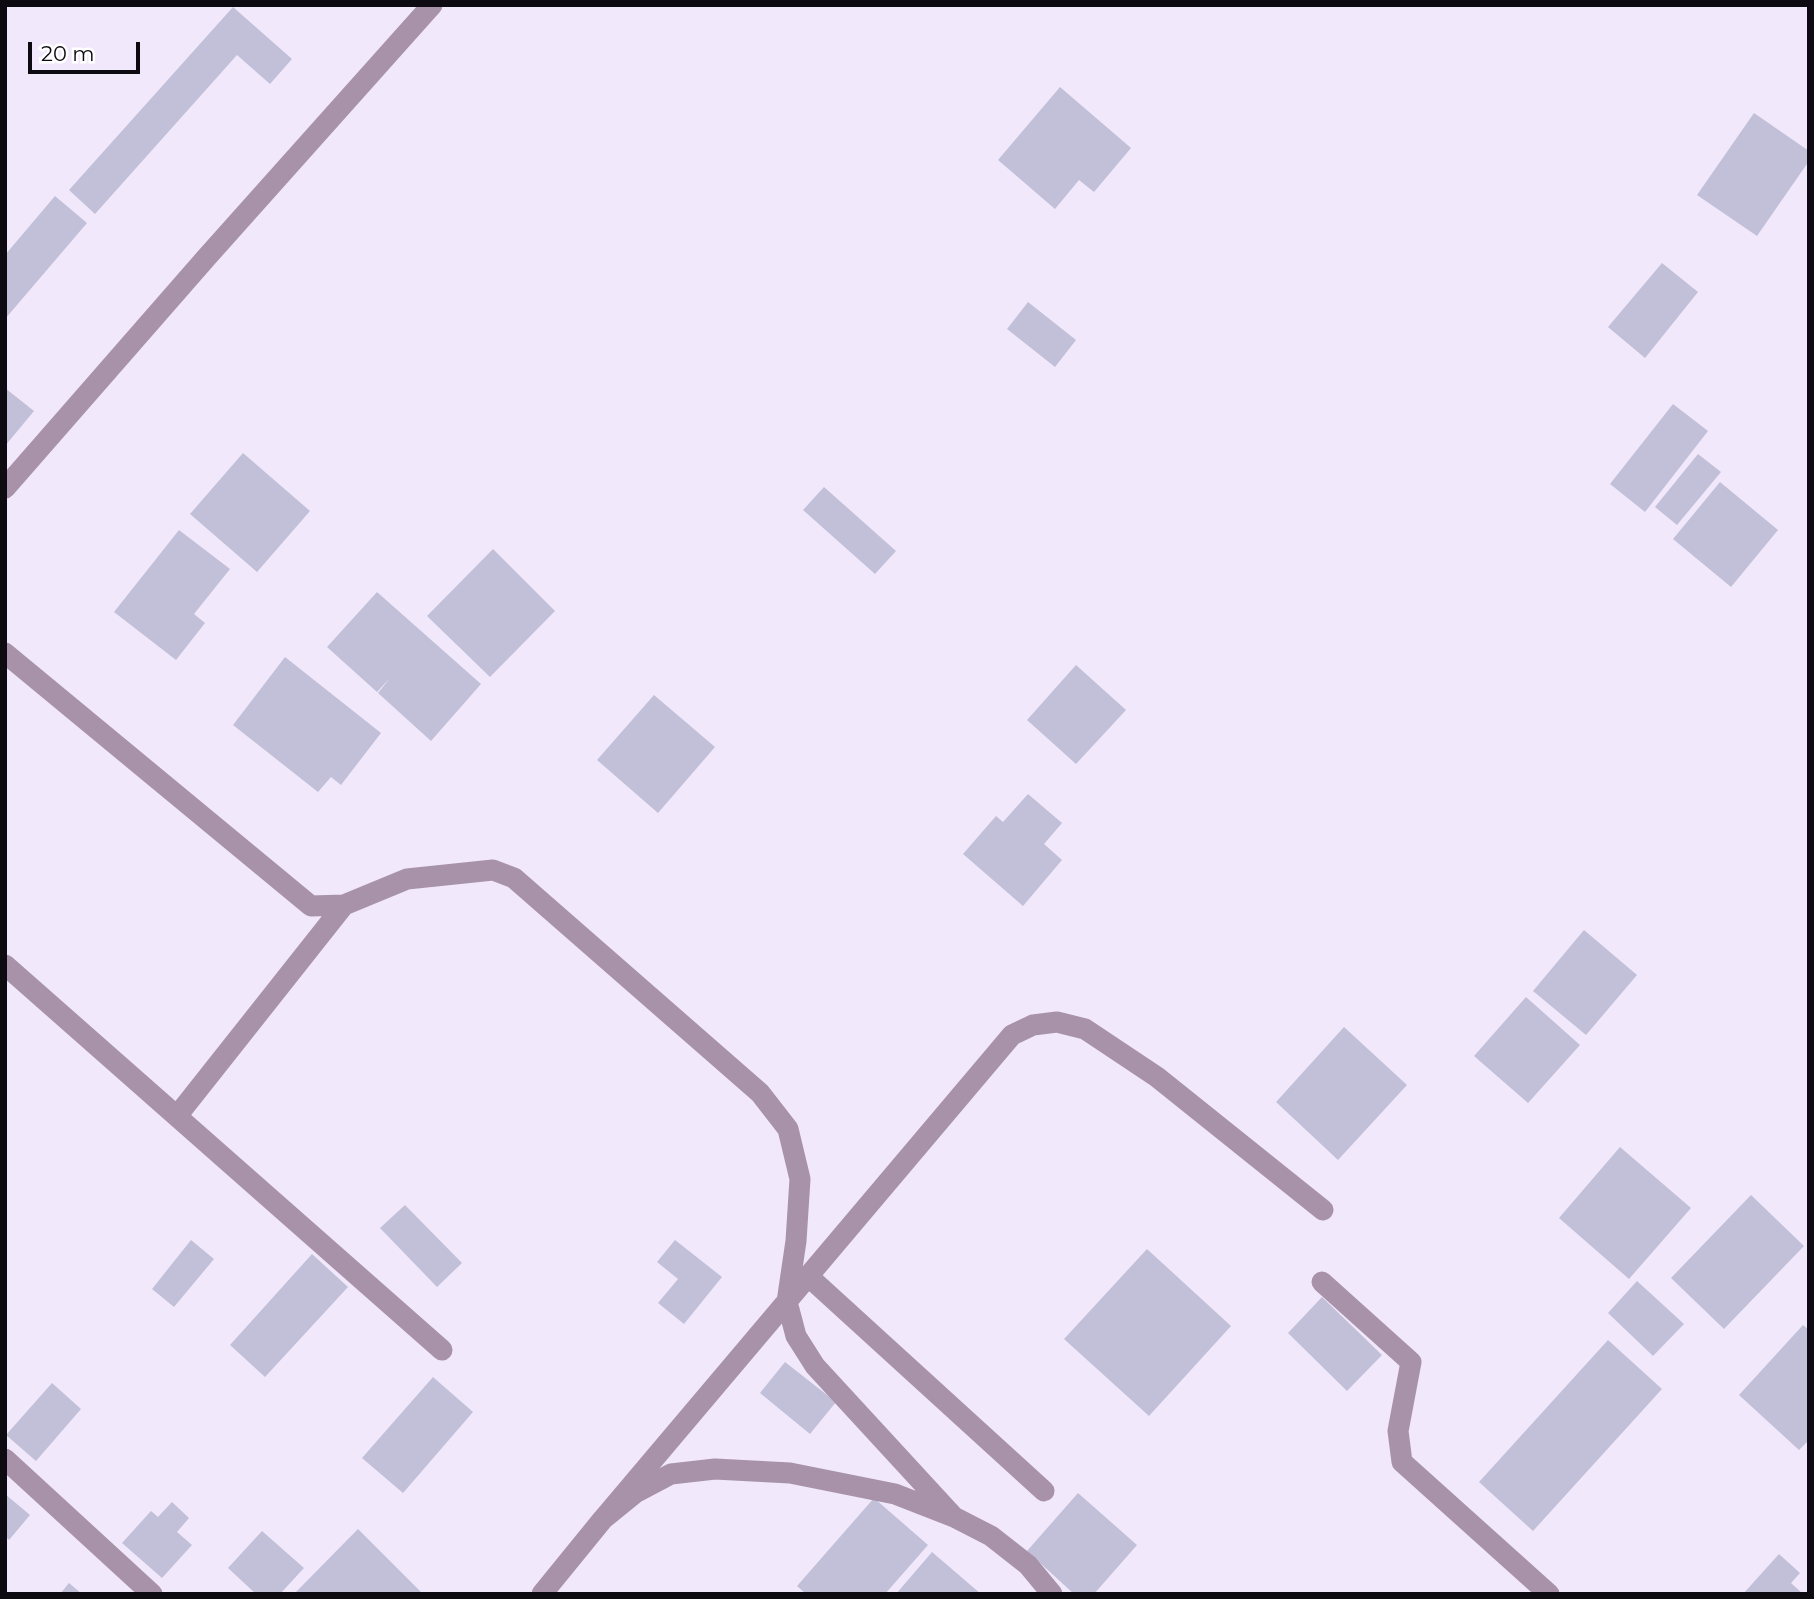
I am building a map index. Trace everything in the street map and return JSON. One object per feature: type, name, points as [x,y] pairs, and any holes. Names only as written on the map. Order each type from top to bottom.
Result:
[{"type":"street","points":[[5,488],[432,5]]},
{"type":"street","points":[[5,653],[311,906],[344,905],[407,879],[493,870],[514,878],[760,1093],[788,1129],[800,1179],[796,1241],[787,1301],[796,1336],[815,1366],[954,1517]]},
{"type":"street","points":[[177,1116],[344,905]]},
{"type":"street","points":[[5,965],[442,1350]]},
{"type":"street","points":[[542,1594],[1012,1035],[1033,1025],[1057,1022],[1085,1029],[1147,1070],[1323,1210]]},
{"type":"street","points":[[808,1276],[1044,1491]]},
{"type":"street","points":[[1322,1282],[1411,1362],[1398,1431],[1402,1462],[1549,1594]]},
{"type":"street","points":[[5,1459],[152,1594]]},
{"type":"street","points":[[603,1519],[635,1493],[671,1474],[715,1469],[790,1473],[895,1494],[954,1517],[991,1536],[1019,1558],[1049,1587],[1052,1594]]},
{"type":"building","points":[[233,7],[292,59],[270,84],[237,55],[95,214],[69,190]]},
{"type":"building","points":[[1060,87],[1131,148],[1094,192],[1079,180],[1055,209],[998,160]]},
{"type":"building","points":[[1754,113],[1809,151],[1809,161],[1757,236],[1697,195]]},
{"type":"building","points":[[55,196],[87,223],[5,319],[5,255]]},
{"type":"building","points":[[1662,263],[1698,292],[1645,358],[1608,327]]},
{"type":"building","points":[[1028,302],[1076,340],[1055,367],[1007,329]]},
{"type":"building","points":[[5,388],[34,411],[5,446]]},
{"type":"building","points":[[1673,404],[1708,431],[1645,512],[1610,484]]},
{"type":"building","points":[[243,453],[310,511],[257,572],[190,514]]},
{"type":"building","points":[[1698,454],[1721,472],[1677,525],[1655,507]]},
{"type":"building","points":[[1720,482],[1778,530],[1731,587],[1673,539]]},
{"type":"building","points":[[824,487],[896,551],[875,574],[803,510]]},
{"type":"building","points":[[179,530],[230,569],[194,614],[205,623],[176,660],[114,612]]},
{"type":"building","points":[[493,549],[555,611],[490,677],[427,616]]},
{"type":"building","points":[[377,592],[481,684],[431,741],[378,693],[390,678],[377,692],[327,647]]},
{"type":"building","points":[[285,657],[381,733],[341,785],[331,777],[318,792],[233,725]]},
{"type":"building","points":[[1076,665],[1126,710],[1076,764],[1027,720]]},
{"type":"building","points":[[654,695],[715,747],[658,813],[597,760]]},
{"type":"building","points":[[1028,794],[1062,823],[1044,844],[1062,860],[1023,906],[963,854],[996,816],[1003,822]]},
{"type":"building","points":[[1584,930],[1637,975],[1586,1035],[1533,991]]},
{"type":"building","points":[[1526,997],[1580,1045],[1528,1103],[1474,1056]]},
{"type":"building","points":[[1344,1027],[1407,1085],[1338,1160],[1276,1102]]},
{"type":"building","points":[[1620,1147],[1691,1208],[1629,1279],[1559,1218]]},
{"type":"building","points":[[1751,1195],[1804,1246],[1724,1329],[1671,1278]]},
{"type":"building","points":[[405,1205],[462,1263],[437,1287],[380,1228]]},
{"type":"building","points":[[191,1240],[214,1259],[174,1307],[152,1289]]},
{"type":"building","points":[[675,1240],[722,1277],[684,1324],[658,1303],[678,1279],[657,1262]]},
{"type":"building","points":[[1147,1249],[1231,1326],[1149,1416],[1064,1339]]},
{"type":"building","points":[[312,1254],[348,1287],[265,1377],[230,1345]]},
{"type":"building","points":[[1637,1281],[1684,1324],[1653,1356],[1608,1313]]},
{"type":"building","points":[[1322,1297],[1382,1355],[1347,1391],[1288,1333]]},
{"type":"building","points":[[1803,1325],[1809,1330],[1809,1440],[1799,1450],[1739,1395]]},
{"type":"building","points":[[1608,1340],[1662,1389],[1533,1531],[1479,1482]]},
{"type":"building","points":[[785,1362],[836,1402],[810,1434],[760,1393]]},
{"type":"building","points":[[433,1377],[473,1412],[403,1493],[362,1458]]},
{"type":"building","points":[[52,1383],[81,1409],[36,1461],[6,1435]]},
{"type":"building","points":[[1078,1493],[1137,1545],[1094,1594],[1074,1594],[1027,1551]]},
{"type":"building","points":[[5,1494],[30,1515],[9,1540],[5,1536]]},
{"type":"building","points":[[874,1498],[928,1545],[885,1594],[806,1594],[797,1586]]},
{"type":"building","points":[[172,1502],[189,1518],[177,1532],[192,1545],[162,1578],[122,1543],[151,1511],[158,1517]]},
{"type":"building","points":[[358,1529],[421,1592],[294,1594]]},
{"type":"building","points":[[262,1531],[304,1568],[280,1594],[256,1594],[228,1568]]},
{"type":"building","points":[[932,1552],[981,1594],[896,1594]]},
{"type":"building","points":[[1779,1554],[1800,1573],[1791,1583],[1803,1594],[1743,1594]]},
{"type":"building","points":[[69,1583],[82,1594],[60,1594]]}]
